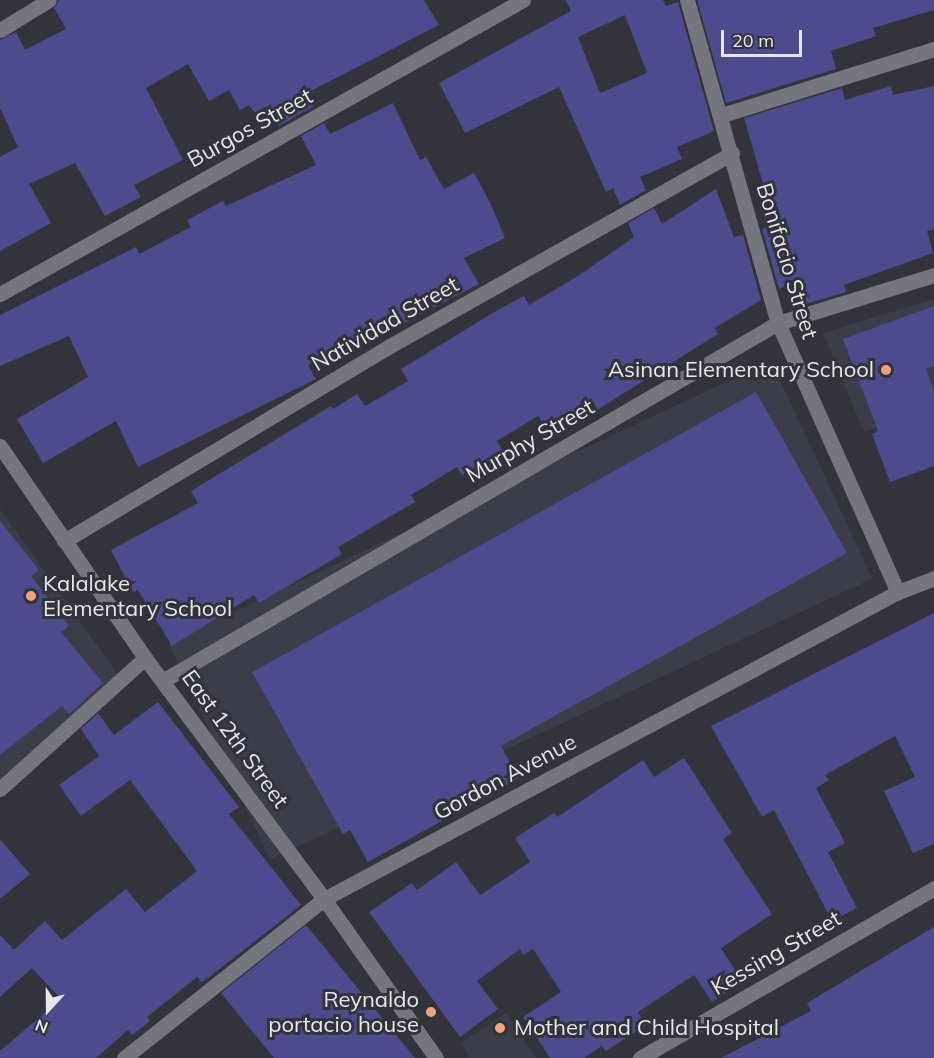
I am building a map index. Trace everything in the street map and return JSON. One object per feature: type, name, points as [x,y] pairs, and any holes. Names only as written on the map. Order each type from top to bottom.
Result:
[{"type":"street","points":[[0,30],[49,0]]},
{"type":"street","name":"Burgos Street","points":[[0,294],[523,0]]},
{"type":"street","name":"Bonifacio Street","points":[[687,0],[722,115],[778,323],[898,592]]},
{"type":"street","points":[[722,115],[934,49]]},
{"type":"street","name":"Natividad Street","points":[[64,541],[388,347],[732,153]]},
{"type":"street","name":"Murphy Street","points":[[164,680],[778,323],[934,275]]},
{"type":"street","name":"East 12th Street","points":[[0,446],[145,658],[164,680],[324,899],[436,1058]]},
{"type":"street","name":"Gordon Avenue","points":[[124,1058],[324,899],[898,592],[934,578]]},
{"type":"street","points":[[0,789],[145,658]]},
{"type":"street","name":"Kessing Street","points":[[640,1058],[934,888]]},
{"type":"shaded area","name":"Asinan Elementary School","points":[[934,299],[934,407],[864,432],[823,333]]},
{"type":"shaded area","points":[[771,361],[872,579],[270,860],[168,642]]},
{"type":"shaded area","name":"Kalalake Elementary School","points":[[0,509],[124,683],[0,783]]},
{"type":"shaded area","name":"Mother and Child Hospital","points":[[506,1013],[536,1058],[471,1058],[461,1043]]},
{"type":"building","points":[[59,0],[424,0],[439,25],[307,93],[314,106],[279,126],[267,106],[255,113],[249,105],[240,110],[229,90],[209,101],[188,64],[146,88],[183,160],[134,185],[141,197],[105,216],[75,163],[29,184],[51,223],[0,251],[0,157],[18,147],[0,108],[0,40],[16,32],[25,50],[66,29],[54,8]]},
{"type":"building","points":[[566,0],[663,0],[666,6],[678,2],[714,131],[677,147],[682,159],[640,177],[646,190],[620,205],[613,188],[606,192],[559,87],[465,133],[439,83],[571,11]],"holes":[[[625,15],[647,73],[600,93],[578,37]]]},
{"type":"building","points":[[697,0],[934,0],[934,10],[873,28],[876,36],[831,51],[836,69],[726,103]]},
{"type":"building","points":[[891,86],[893,95],[934,86],[934,229],[927,231],[933,253],[844,285],[846,292],[792,308],[785,286],[779,289],[762,229],[775,225],[744,118],[842,88],[845,100]]},
{"type":"building","points":[[393,103],[420,160],[426,157],[444,189],[474,173],[490,202],[505,238],[464,258],[479,284],[356,348],[353,343],[308,365],[316,379],[138,467],[116,421],[43,463],[17,419],[88,377],[69,336],[0,366],[0,315],[136,247],[139,254],[191,227],[187,220],[223,201],[226,206],[316,165],[301,136],[324,123],[330,134]]},
{"type":"building","points":[[716,189],[734,237],[743,235],[761,300],[715,328],[718,334],[597,410],[591,400],[546,428],[538,416],[497,441],[503,451],[462,475],[457,467],[411,495],[415,502],[338,547],[342,554],[259,603],[254,595],[172,646],[138,590],[133,592],[111,550],[198,503],[191,491],[331,406],[333,409],[357,394],[365,406],[408,381],[401,369],[496,311],[524,296],[529,305],[578,276],[634,237],[628,223],[654,208],[662,224]]},
{"type":"building","name":"Asinan Elementary School","points":[[934,306],[934,366],[926,369],[934,391],[934,466],[890,482],[872,434],[878,431],[843,339]]},
{"type":"building","points":[[756,392],[847,553],[501,746],[519,778],[368,862],[350,830],[343,834],[252,672]]},
{"type":"building","name":"Kalalake Elementary School","points":[[0,521],[39,570],[31,576],[69,626],[61,632],[103,683],[69,714],[62,706],[0,755]]},
{"type":"building","points":[[934,613],[934,844],[913,853],[884,791],[915,777],[895,736],[825,775],[829,780],[816,788],[845,843],[828,852],[857,908],[832,921],[774,810],[762,817],[711,726]]},
{"type":"building","points":[[158,702],[239,807],[229,814],[301,905],[208,978],[201,982],[197,977],[147,1017],[150,1021],[132,1035],[128,1030],[96,1058],[0,1058],[0,1051],[61,999],[32,968],[0,997],[0,935],[14,950],[45,921],[62,940],[126,889],[145,912],[197,871],[130,780],[81,816],[59,785],[99,756],[81,729],[98,713],[114,735]]},
{"type":"building","points":[[684,758],[732,833],[723,839],[772,914],[721,948],[743,982],[712,1002],[694,975],[638,1012],[646,1025],[606,1051],[602,1046],[584,1058],[550,1058],[523,1017],[561,992],[533,949],[523,955],[520,949],[477,981],[498,1009],[460,1037],[369,912],[412,883],[417,890],[456,862],[480,895],[530,862],[515,838],[554,813],[557,817],[643,760],[654,777]]},
{"type":"building","points":[[0,839],[30,874],[0,899]]},
{"type":"building","points":[[306,925],[415,1058],[274,1058],[221,993]]},
{"type":"building","points":[[934,927],[934,1058],[721,1058],[811,1011],[807,1003]]},
{"type":"place","name":"Asinan Elementary School","points":[[886,370]]},
{"type":"place","name":"Kalalake Elementary School","points":[[31,596]]},
{"type":"place","name":"Reynaldo portacio house","points":[[431,1012]]},
{"type":"place","name":"Mother and Child Hospital","points":[[500,1028]]}]
